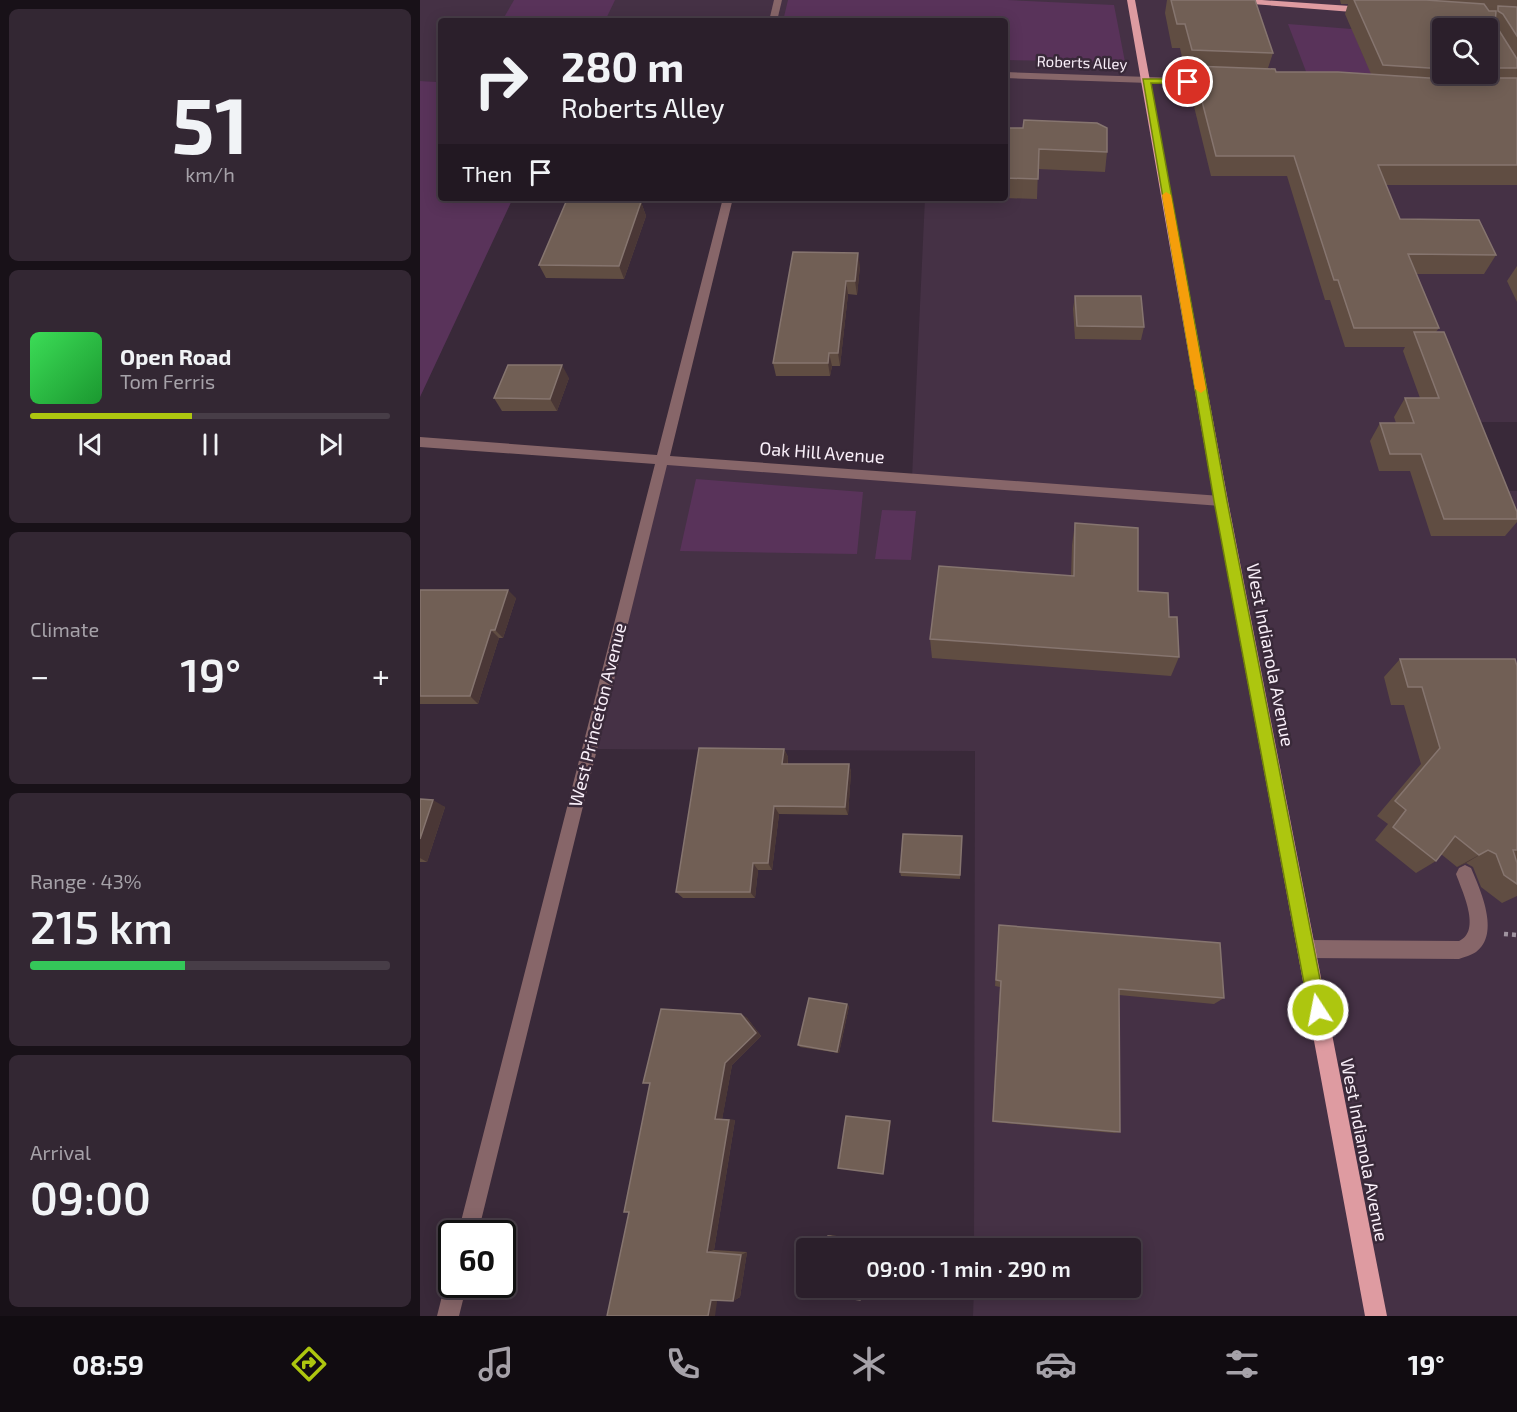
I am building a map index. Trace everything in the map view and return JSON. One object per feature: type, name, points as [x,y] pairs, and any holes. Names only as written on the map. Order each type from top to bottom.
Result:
[{"type":"main road","name":"West Indianola Avenue","points":[[1131,0],[1221,501],[1376,1316]]},
{"type":"main road","points":[[1227,0],[1369,11]]},
{"type":"street","points":[[774,18],[778,0]]},
{"type":"street","name":"Roberts Alley","points":[[1008,75],[1219,82]]},
{"type":"street","name":"West Princeton Avenue","points":[[471,1220],[727,201]]},
{"type":"street","name":"Oak Hill Avenue","points":[[420,442],[1221,501]]},
{"type":"street","points":[[1306,949],[1459,950],[1468,948],[1475,944],[1479,934],[1479,924],[1465,874]]},
{"type":"street","points":[[448,1316],[452,1298]]},
{"type":"shaded area","points":[[420,0],[1517,0],[1517,422],[1470,422],[1497,491],[1517,491],[1517,1316],[973,1316],[974,1298],[1141,1298],[1141,1238],[974,1238],[975,751],[590,749],[662,460],[912,478],[925,201],[1008,201],[1008,18],[438,18],[438,82],[420,81]]},
{"type":"shaded area","points":[[514,0],[615,0],[606,18],[504,18]]},
{"type":"shaded area","points":[[788,0],[1007,0],[1114,5],[1125,62],[1008,60],[1008,18],[784,18]]},
{"type":"shaded area","points":[[1288,24],[1352,29],[1366,62],[1417,91],[1310,82]]},
{"type":"shaded area","points":[[420,81],[438,82],[438,201],[512,201],[420,397]]},
{"type":"shaded area","points":[[696,479],[863,492],[857,554],[680,551]]},
{"type":"shaded area","points":[[882,510],[916,511],[911,560],[875,559]]},
{"type":"building","points":[[1171,0],[1255,0],[1273,53],[1192,50],[1185,24],[1177,24]]},
{"type":"building","points":[[1354,0],[1426,0],[1484,4],[1489,11],[1496,11],[1495,18],[1432,18],[1432,68],[1383,65]]},
{"type":"building","points":[[1498,6],[1517,7],[1517,36],[1503,14],[1498,11]]},
{"type":"building","points":[[1498,29],[1517,59],[1517,68],[1498,68]]},
{"type":"building","points":[[1193,66],[1275,69],[1276,72],[1338,72],[1432,78],[1432,84],[1498,84],[1498,78],[1517,78],[1517,165],[1378,165],[1400,219],[1479,220],[1496,255],[1408,254],[1439,328],[1354,328],[1338,280],[1334,280],[1294,156],[1216,156]]},
{"type":"building","points":[[1024,120],[1097,123],[1107,128],[1107,152],[1039,149],[1038,179],[1008,178],[1008,128],[1023,128]]},
{"type":"building","points":[[566,202],[641,202],[619,266],[539,265]]},
{"type":"building","points":[[793,252],[858,253],[855,281],[846,281],[838,353],[829,353],[828,363],[773,363]]},
{"type":"building","points":[[1075,296],[1141,296],[1144,327],[1077,326]]},
{"type":"building","points":[[1414,332],[1444,332],[1517,512],[1517,519],[1444,519],[1421,454],[1390,454],[1380,423],[1414,423],[1405,398],[1439,398]]},
{"type":"building","points":[[508,365],[562,365],[550,399],[494,398]]},
{"type":"building","points":[[1075,523],[1138,528],[1138,591],[1168,593],[1169,617],[1177,617],[1179,657],[930,639],[939,566],[1074,576]]},
{"type":"building","points":[[420,590],[508,590],[495,630],[491,630],[470,696],[420,696]]},
{"type":"building","points":[[1400,659],[1515,659],[1517,666],[1517,850],[1513,850],[1517,863],[1517,884],[1504,875],[1496,854],[1488,850],[1479,855],[1455,836],[1436,861],[1393,827],[1406,810],[1395,801],[1440,748],[1422,687],[1408,687]]},
{"type":"building","points":[[699,748],[784,749],[782,764],[849,764],[845,807],[774,806],[768,863],[753,863],[750,892],[676,892]]},
{"type":"building","points":[[420,799],[433,800],[420,839]]},
{"type":"building","points":[[903,834],[962,836],[960,875],[900,872]]},
{"type":"building","points":[[999,925],[1220,943],[1224,998],[1119,989],[1120,1132],[993,1121],[1001,981],[996,980]]},
{"type":"building","points":[[809,998],[847,1004],[837,1052],[798,1045]]},
{"type":"building","points":[[661,1009],[741,1014],[756,1033],[725,1063],[715,1119],[729,1120],[707,1252],[741,1255],[733,1301],[711,1300],[708,1316],[607,1316],[629,1212],[624,1212],[650,1083],[643,1083]]},
{"type":"building","points":[[846,1116],[890,1121],[883,1174],[838,1168]]},
{"type":"slow traffic","points":[[1166,195],[1201,389]]},
{"type":"route","points":[[1188,82],[1146,81],[1221,501],[1318,1010]]}]
